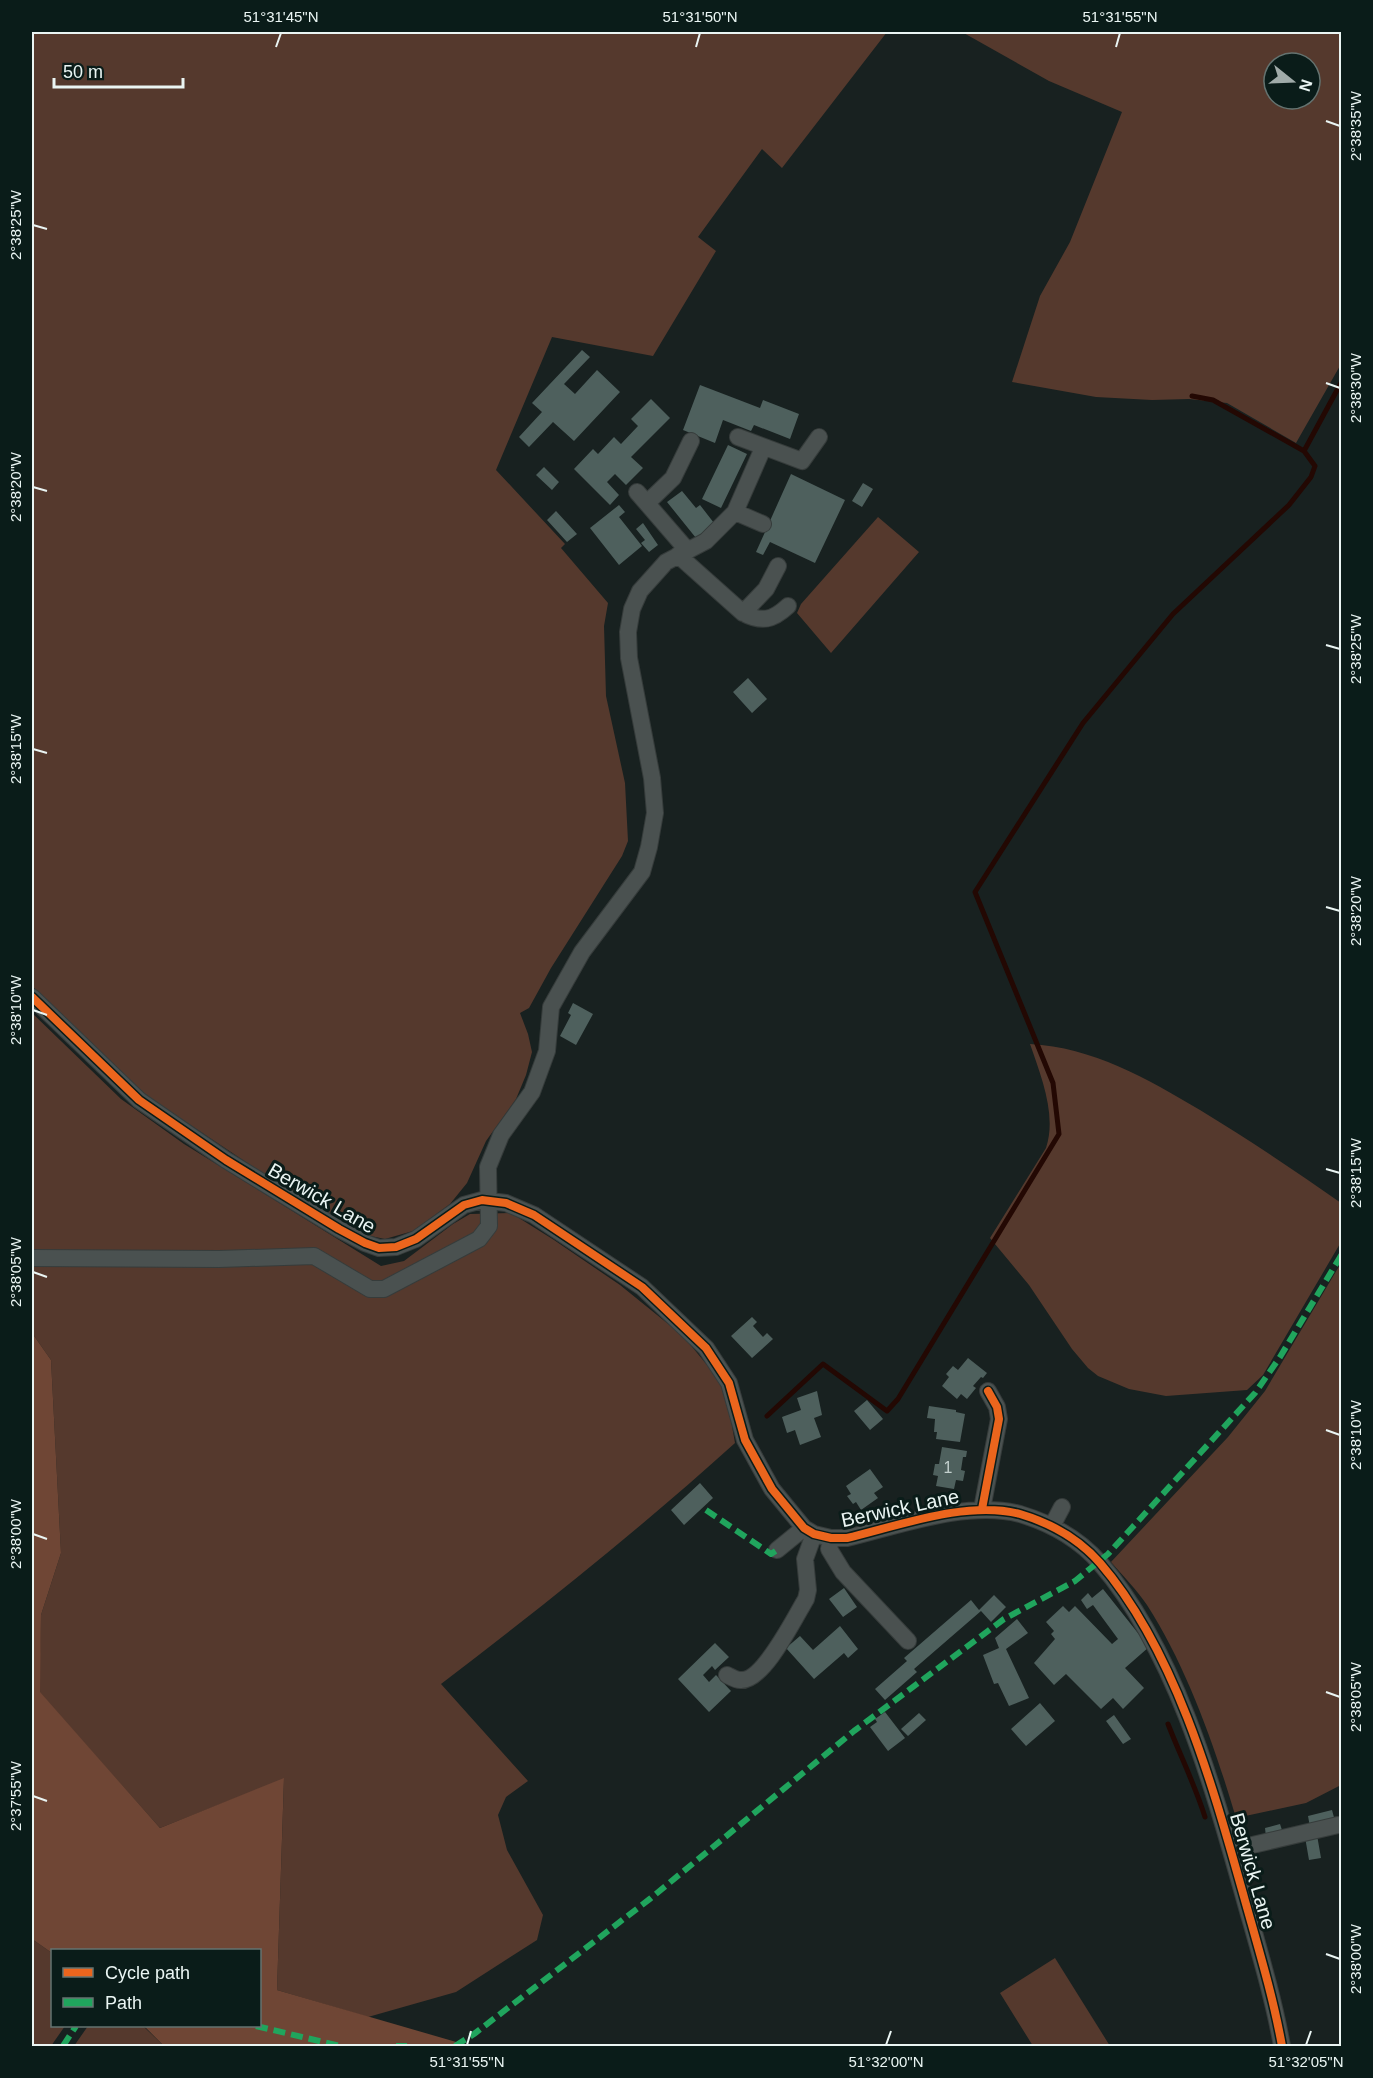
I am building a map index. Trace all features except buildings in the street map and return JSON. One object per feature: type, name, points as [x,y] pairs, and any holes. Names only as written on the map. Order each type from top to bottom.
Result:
[{"type":"street","points":[[738,438],[802,461],[819,437]]},
{"type":"street","points":[[691,441],[673,478],[642,498],[683,553],[743,613],[762,620],[771,619],[788,606]]},
{"type":"street","points":[[32,1258],[219,1259],[314,1256],[370,1290],[384,1289],[479,1239],[489,1226],[488,1167],[501,1135],[532,1092],[547,1051],[551,1007],[582,952],[642,872],[649,848],[655,813],[652,778],[628,658],[628,632],[632,609],[640,591],[666,562],[705,541],[735,512],[764,448]]},
{"type":"street","points":[[735,512],[763,524]]},
{"type":"street","points":[[743,613],[766,589],[778,566]]},
{"type":"street","name":"Berwick Lane","points":[[32,997],[139,1100],[226,1160],[339,1229],[365,1242],[379,1248],[396,1247],[416,1239],[464,1205],[482,1200],[506,1203],[534,1215],[642,1287],[706,1348],[729,1383],[745,1440],[771,1489],[816,1533],[847,1538],[949,1513],[982,1509],[1018,1514],[1052,1526],[1072,1539],[1098,1561],[1126,1597],[1150,1634],[1184,1713],[1211,1784],[1231,1850],[1276,2012],[1282,2046]]},
{"type":"street","points":[[982,1509],[999,1419],[997,1407],[988,1391]]},
{"type":"street","points":[[1052,1526],[1062,1507]]},
{"type":"street","points":[[777,1550],[816,1533]]},
{"type":"street","points":[[816,1533],[843,1572],[908,1641]]},
{"type":"street","points":[[727,1675],[741,1681],[751,1678],[762,1670],[777,1647],[806,1599],[808,1590],[805,1559],[816,1533]]},
{"type":"street","points":[[1231,1850],[1338,1825]]},
{"type":"shaded area","points":[[32,32],[887,32],[782,168],[762,149],[698,237],[716,251],[653,356],[552,337],[496,470],[565,544],[561,548],[608,603],[604,626],[606,696],[625,783],[628,841],[622,856],[551,968],[529,1008],[520,1013],[532,1052],[516,1099],[486,1141],[467,1183],[450,1204],[413,1231],[385,1239],[356,1233],[303,1200],[144,1094],[32,986]]},
{"type":"shaded area","points":[[962,32],[1341,32],[1341,364],[1296,443],[1227,403],[1189,399],[1096,397],[1012,382],[1040,296],[1070,242],[1122,112],[1049,81]]},
{"type":"shaded area","points":[[878,517],[919,552],[831,653],[797,613],[801,604]]},
{"type":"shaded area","points":[[32,1013],[121,1099],[184,1144],[381,1266],[404,1261],[470,1214],[511,1213],[620,1285],[683,1336],[717,1377],[728,1403],[735,1443],[591,1566],[441,1684],[528,1781],[506,1797],[498,1815],[507,1850],[543,1915],[537,1940],[456,1992],[368,2017],[277,1990],[284,1779],[160,1828],[39,1692],[41,1615],[61,1553],[51,1360],[32,1333]]},
{"type":"shaded area","points":[[1030,1044],[1075,1051],[1140,1076],[1218,1121],[1341,1203],[1341,1242],[1263,1375],[1247,1390],[1166,1396],[1129,1389],[1098,1376],[1072,1349],[1029,1285],[990,1238],[1046,1148],[1049,1135],[1049,1109]]},
{"type":"shaded area","points":[[1341,1263],[1341,1785],[1306,1803],[1236,1818],[1199,1708],[1175,1654],[1147,1605],[1111,1562],[1228,1437],[1265,1391]]},
{"type":"shaded area","points":[[32,1333],[51,1360],[61,1553],[41,1615],[40,1692],[160,1828],[284,1778],[277,1990],[470,2046],[164,2046],[145,2027],[261,2027],[261,1949],[51,1949],[51,1952],[32,1939]]},
{"type":"shaded area","points":[[32,1939],[51,1952],[51,2027],[64,2027],[51,2046],[32,2046]]},
{"type":"shaded area","points":[[1055,1958],[1110,2046],[1033,2046],[1000,1993]]},
{"type":"shaded area","points":[[87,2027],[144,2027],[164,2046],[74,2046]]},
{"type":"waterway","points":[[1304,451],[1342,381]]},
{"type":"waterway","points":[[767,1416],[823,1364],[887,1411],[898,1399],[1059,1134],[1053,1083],[975,892],[1083,723],[1173,614],[1289,505],[1311,477],[1315,466],[1304,451],[1213,400],[1192,396]]},
{"type":"waterway","points":[[1168,1724],[1205,1817]]},
{"type":"marked path","points":[[455,2046],[474,2034],[651,1898],[854,1731],[1004,1619],[1075,1581],[1108,1554],[1255,1393],[1280,1357],[1342,1254]]},
{"type":"marked path","points":[[706,1510],[771,1554],[777,1550]]},
{"type":"marked path","points":[[63,2046],[75,2027]]},
{"type":"marked path","points":[[260,2027],[340,2046]]},
{"type":"marked path","points":[[396,2046],[407,2046]]},
{"type":"cycle path","points":[[32,997],[139,1100],[226,1160],[365,1243],[379,1248],[396,1247],[416,1239],[464,1205],[482,1200],[506,1203],[534,1215],[642,1287],[706,1348],[729,1383],[745,1440],[772,1489],[804,1528],[814,1534],[831,1538],[847,1538],[933,1516],[978,1510],[1020,1514],[1042,1522],[1083,1546],[1100,1563],[1127,1598],[1171,1678],[1189,1722],[1232,1855],[1265,1972],[1282,2046]]},
{"type":"cycle path","points":[[982,1509],[999,1419],[997,1407],[988,1391]]}]
